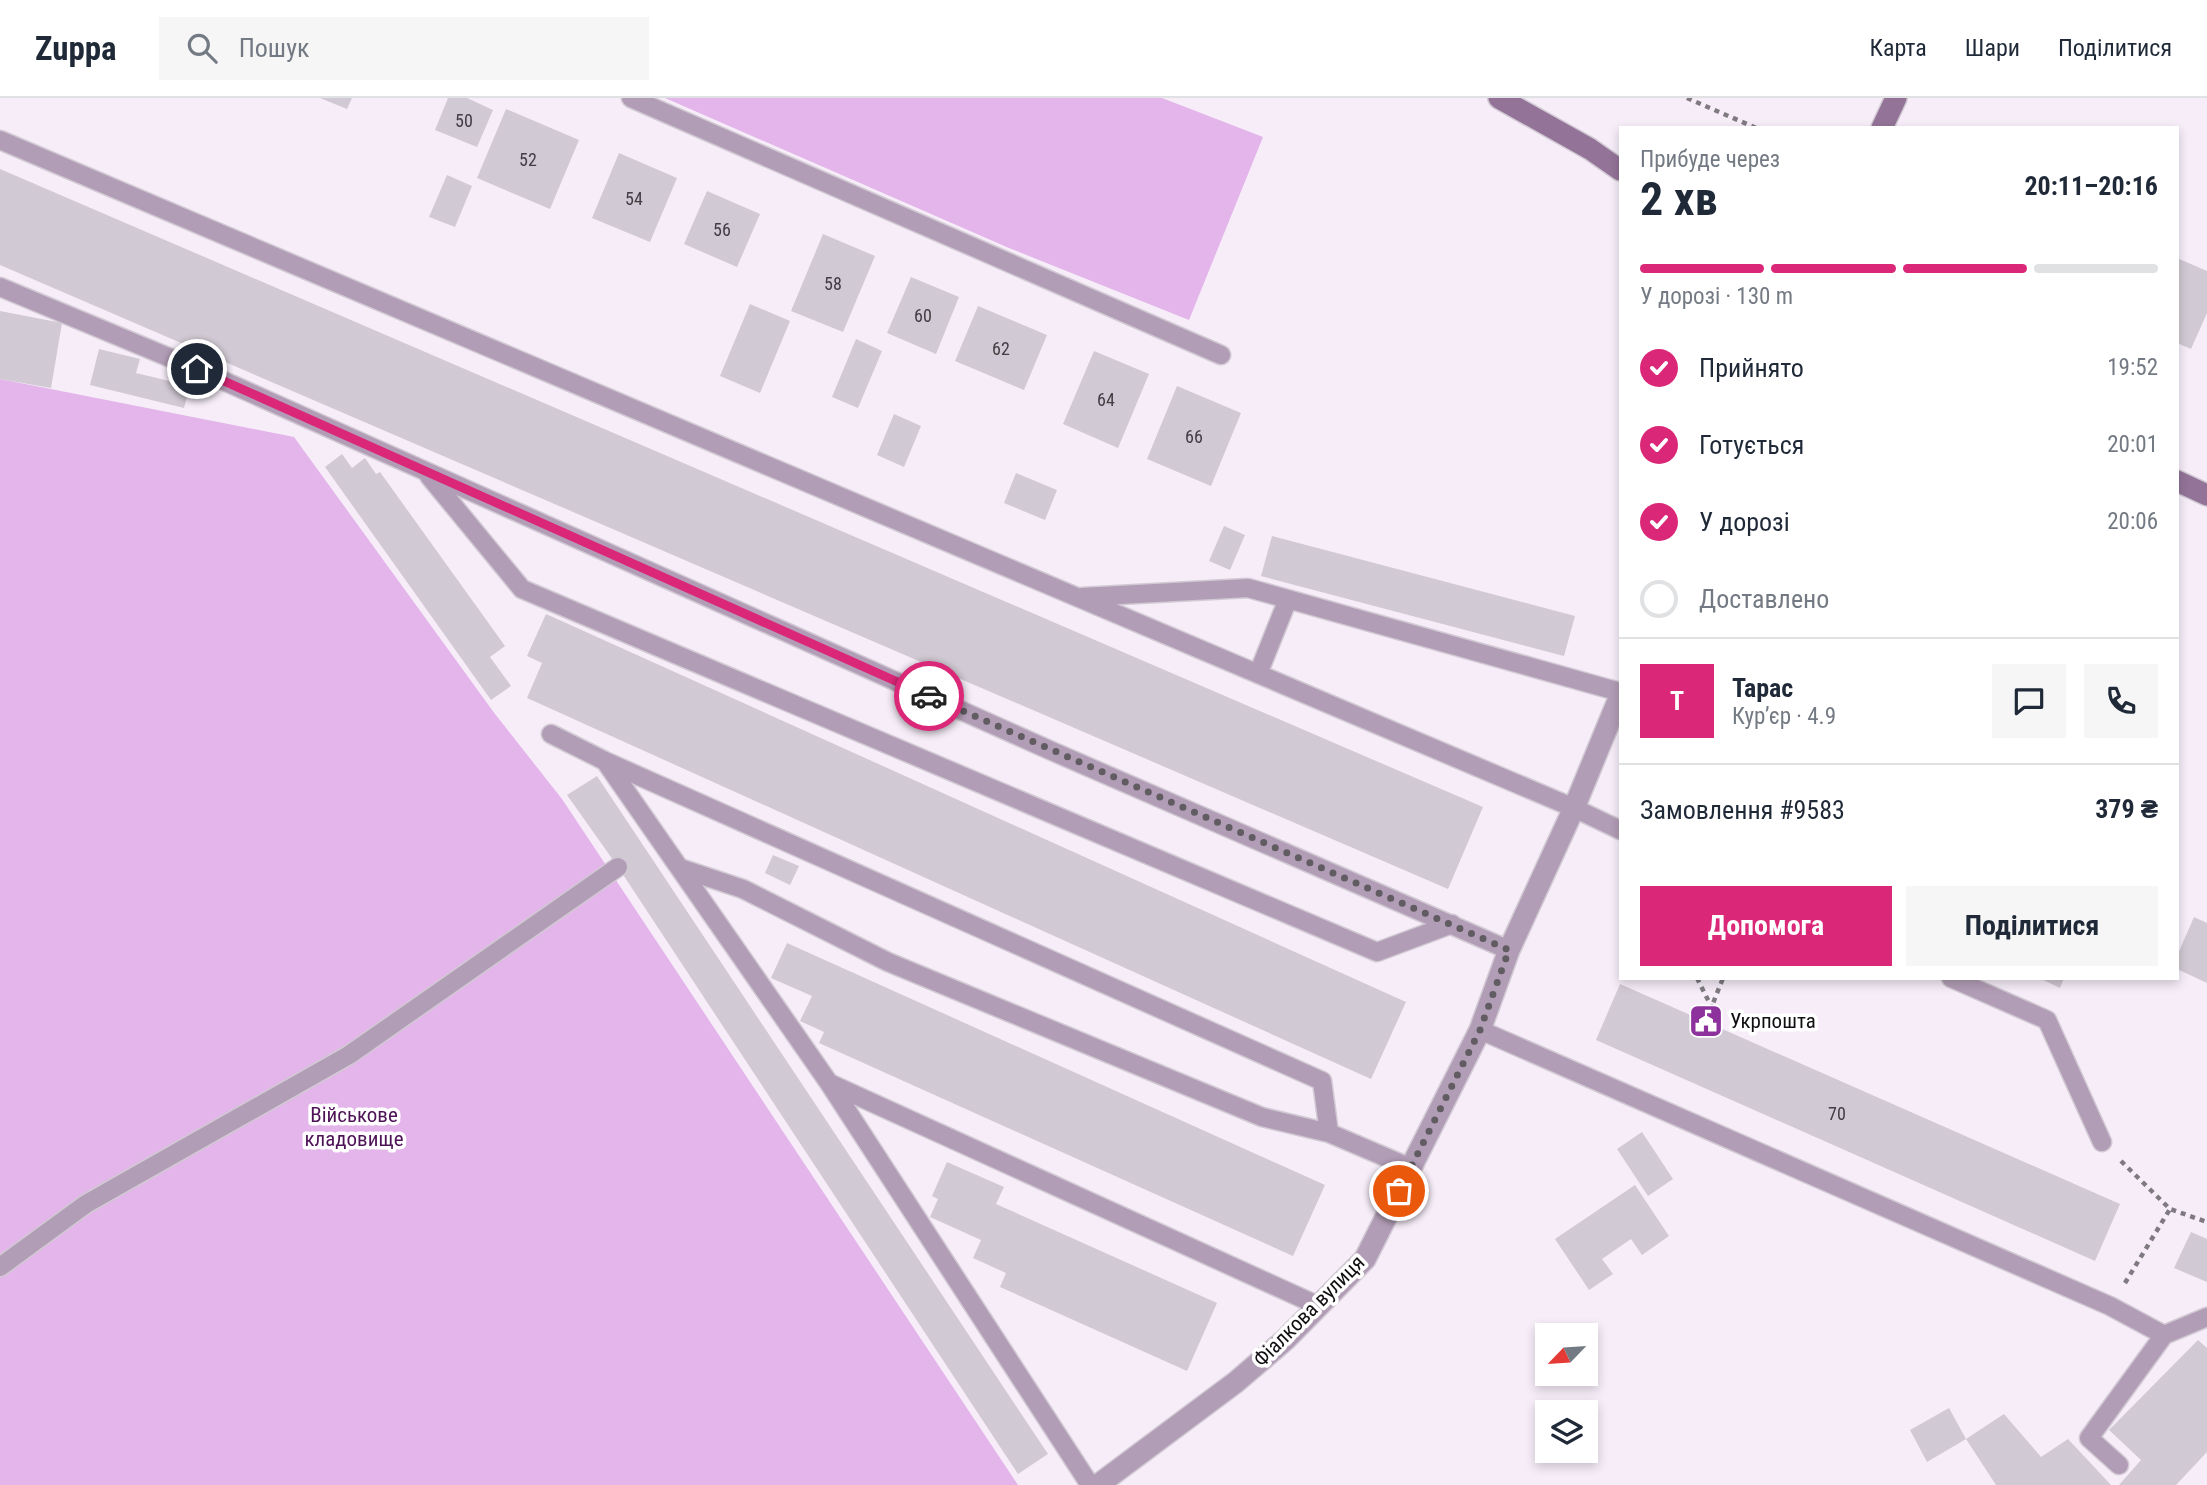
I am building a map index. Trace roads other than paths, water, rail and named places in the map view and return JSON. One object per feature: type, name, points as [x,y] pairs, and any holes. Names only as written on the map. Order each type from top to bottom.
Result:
[{"type":"street","points":[[1499,98],[1590,149],[1619,169]]},
{"type":"street","points":[[1883,126],[1896,98]]},
{"type":"street","points":[[2179,482],[2207,495]]},
{"type":"street","name":"Фіалкова вулиця","points":[[1098,1485],[1236,1382],[1285,1340],[1365,1259],[1480,1030],[1509,950],[1574,808],[1619,696]]},
{"type":"lane","points":[[631,98],[1221,355]]},
{"type":"lane","points":[[0,140],[1574,808],[1619,830]]},
{"type":"lane","points":[[0,287],[197,369],[1054,752],[1509,950]]},
{"type":"lane","points":[[427,473],[522,589],[1377,953],[1452,925]]},
{"type":"lane","points":[[1076,597],[1248,588],[1619,694]]},
{"type":"lane","points":[[1258,674],[1287,599]]},
{"type":"lane","points":[[551,734],[605,761],[1322,1081],[1329,1133]]},
{"type":"lane","points":[[605,761],[829,1083],[1090,1485]]},
{"type":"lane","points":[[0,1267],[86,1204],[349,1055],[618,867]]},
{"type":"lane","points":[[680,868],[743,889],[888,962],[1249,1112],[1329,1133],[1410,1168]]},
{"type":"lane","points":[[1956,980],[2047,1020],[2102,1142]]},
{"type":"lane","points":[[1480,1030],[2110,1307],[2164,1335]]},
{"type":"lane","points":[[829,1083],[1319,1306]]},
{"type":"lane","points":[[2119,1465],[2089,1438],[2164,1335],[2207,1317]]},
{"type":"place","name":"Укрпошта","points":[[1706,1021]]},
{"type":"park label","name":"Військове кладовище","points":[[354,1127]]}]
